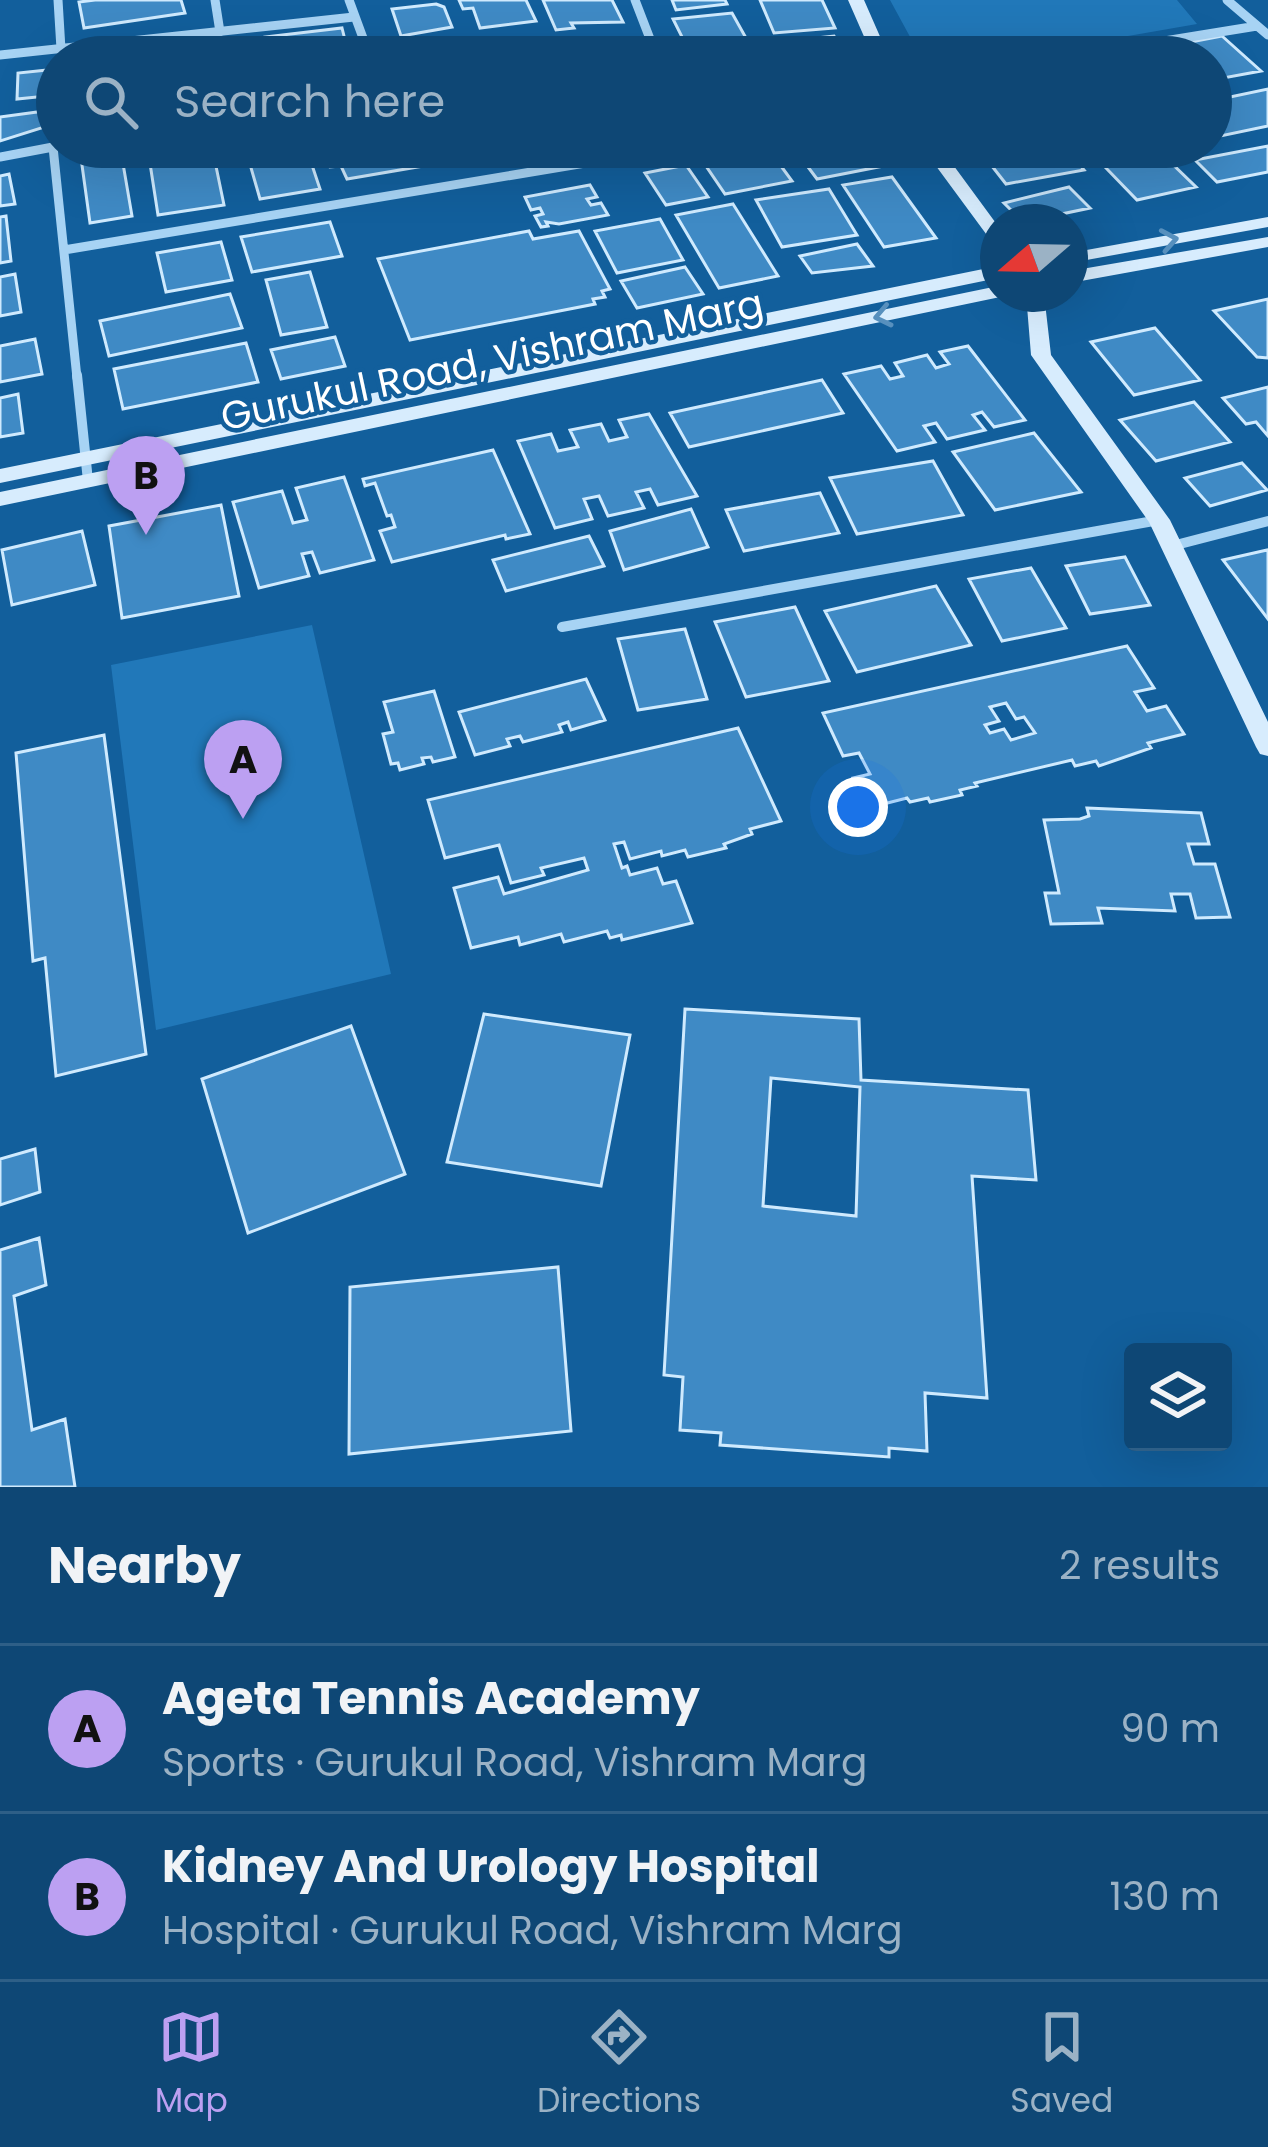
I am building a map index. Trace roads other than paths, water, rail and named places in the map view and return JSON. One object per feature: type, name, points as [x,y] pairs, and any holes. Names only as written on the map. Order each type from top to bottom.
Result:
[{"type":"street","points":[[58,0],[60,36]]},
{"type":"street","points":[[215,0],[220,32]]},
{"type":"street","points":[[349,0],[362,36]]},
{"type":"street","points":[[635,0],[649,36]]},
{"type":"street","points":[[856,0],[872,36]]},
{"type":"street","points":[[1227,0],[1268,35]]},
{"type":"street","points":[[182,36],[354,17]]},
{"type":"street","points":[[1195,36],[1257,26]]},
{"type":"street","points":[[0,55],[36,51]]},
{"type":"street","points":[[0,157],[36,150]]},
{"type":"street","points":[[55,168],[88,481]]},
{"type":"street","points":[[64,250],[555,168]]},
{"type":"street","points":[[946,168],[980,214]]},
{"type":"street","points":[[1088,255],[1268,222]]},
{"type":"street","points":[[1088,274],[1268,242]]},
{"type":"street","name":"Gurukul Road, Vishram Marg","points":[[0,476],[980,276]]},
{"type":"street","name":"Gurukul Road, Vishram Marg","points":[[0,500],[980,296]]},
{"type":"street","points":[[1037,312],[1041,355],[1160,520],[1268,747]]},
{"type":"street","points":[[562,627],[1160,520]]},
{"type":"street","points":[[1172,546],[1268,521]]},
{"type":"place","name":"Kidney And Urology Hospital","points":[[146,535]]},
{"type":"place","name":"Ageta Tennis Academy","points":[[243,819]]}]
